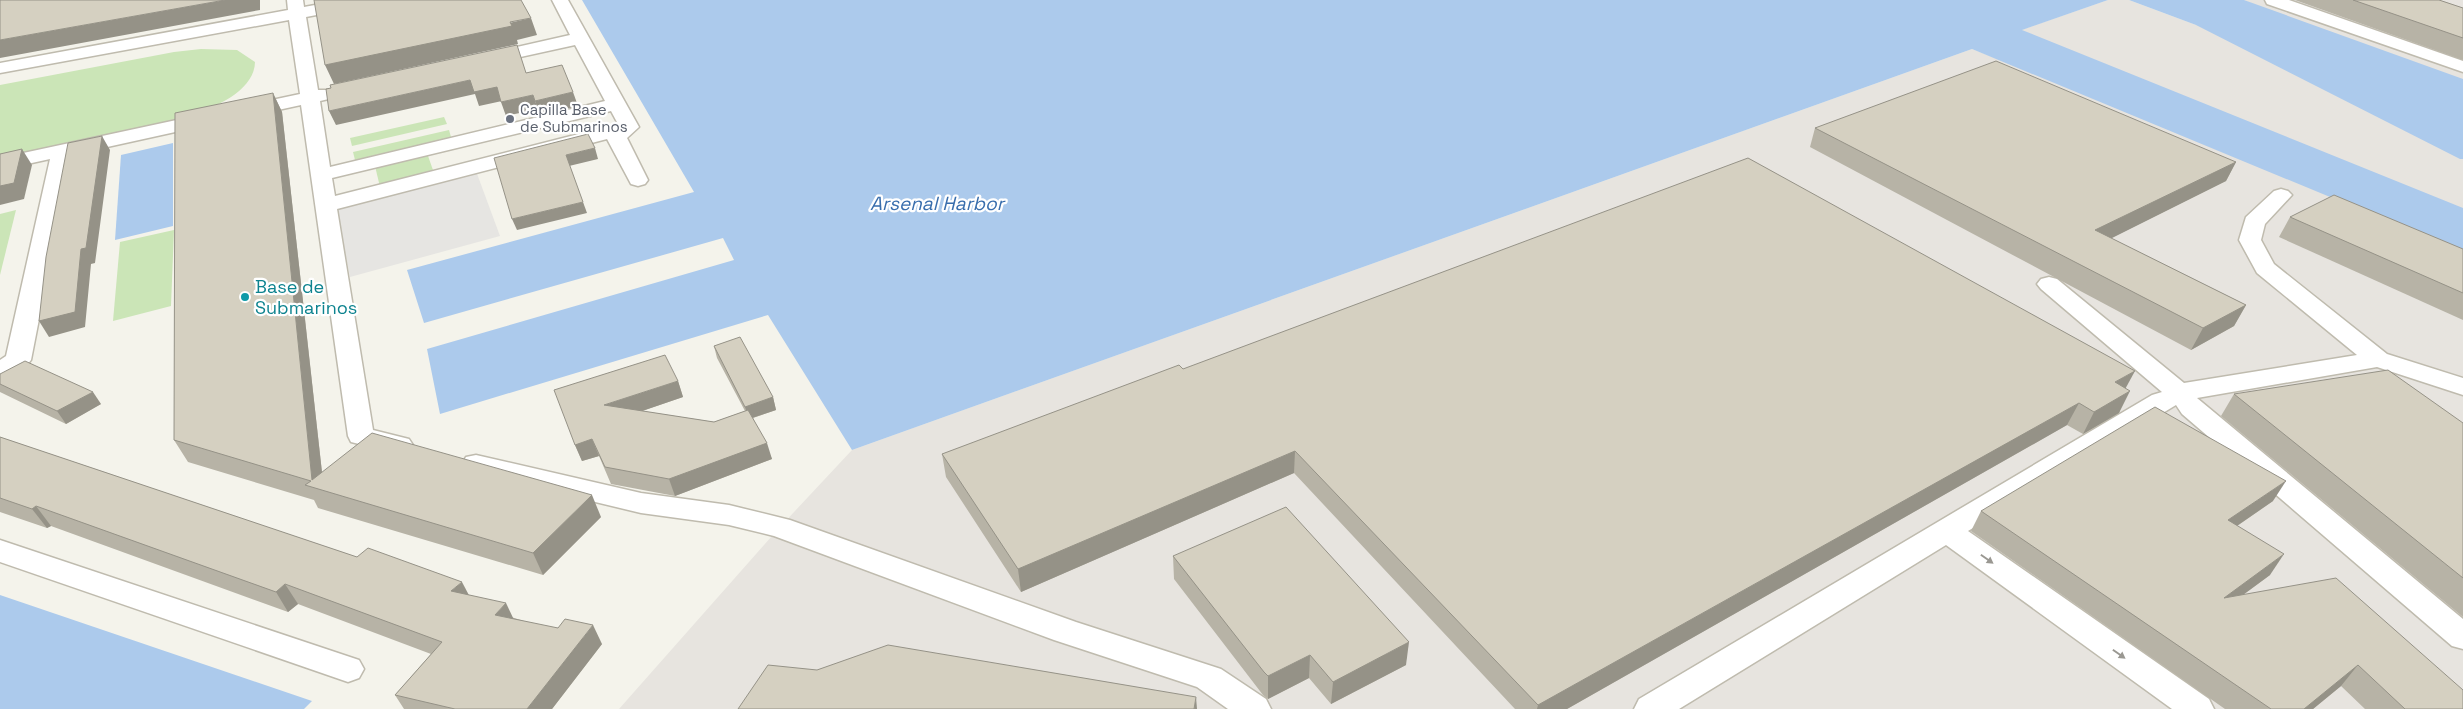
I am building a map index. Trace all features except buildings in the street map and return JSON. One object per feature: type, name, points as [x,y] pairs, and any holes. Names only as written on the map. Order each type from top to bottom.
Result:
[{"type":"lane","points":[[0,68],[296,7],[368,0]]},
{"type":"lane","points":[[560,0],[629,127]]},
{"type":"lane","points":[[2273,0],[2463,67]]},
{"type":"lane","points":[[296,7],[361,436],[419,450]]},
{"type":"lane","points":[[474,62],[580,38]]},
{"type":"lane","points":[[0,164],[348,89]]},
{"type":"lane","points":[[321,175],[616,104]]},
{"type":"lane","points":[[629,127],[616,136],[638,180]]},
{"type":"lane","points":[[326,204],[629,127]]},
{"type":"lane","points":[[0,371],[18,360],[62,151]]},
{"type":"lane","points":[[2281,195],[2254,222],[2250,240],[2265,268],[2378,359],[2463,387]]},
{"type":"lane","points":[[2049,284],[2182,394],[2191,408],[2463,637]]},
{"type":"lane","points":[[1651,709],[2160,401],[2196,388],[2378,359]]},
{"type":"lane","points":[[448,457],[642,503],[729,515],[780,527],[1065,630],[1209,678],[1254,709]]},
{"type":"lane","points":[[1947,531],[2197,709]]},
{"type":"lane","points":[[0,551],[348,669]]},
{"type":"shaded area","points":[[2108,0],[2129,0],[2196,25],[2253,4],[2244,0],[2463,0],[2463,709],[619,709],[780,527],[852,450],[1972,49],[2008,63],[2056,45],[2021,30]]},
{"type":"shaded area","points":[[476,171],[500,236],[350,277],[336,206]]},
{"type":"green space","points":[[201,49],[237,50],[255,62],[249,80],[235,94],[214,107],[161,125],[0,158],[0,85],[174,52]]},
{"type":"green space","points":[[444,117],[447,124],[352,146],[350,138]]},
{"type":"green space","points":[[449,130],[451,137],[355,160],[353,152]]},
{"type":"green space","points":[[427,153],[434,173],[380,187],[375,166]]},
{"type":"green space","points":[[16,210],[0,275],[0,214]]},
{"type":"green space","points":[[174,230],[171,306],[113,321],[120,242]]},
{"type":"water","name":"Arsenal Harbor","points":[[582,0],[2108,0],[2022,30],[2463,208],[2463,252],[1972,49],[852,450],[768,315],[440,414],[427,349],[734,260],[723,238],[424,323],[407,270],[694,192]]},
{"type":"water","points":[[2129,0],[2244,0],[2463,79],[2463,159],[2196,25]]},
{"type":"water","points":[[173,143],[173,226],[115,240],[121,155]]},
{"type":"water","points":[[0,595],[312,701],[304,709],[0,709]]},
{"type":"place","name":"Capilla Base de Submarinos","points":[[510,119]]},
{"type":"place","name":"Base de Submarinos","points":[[245,297]]}]
